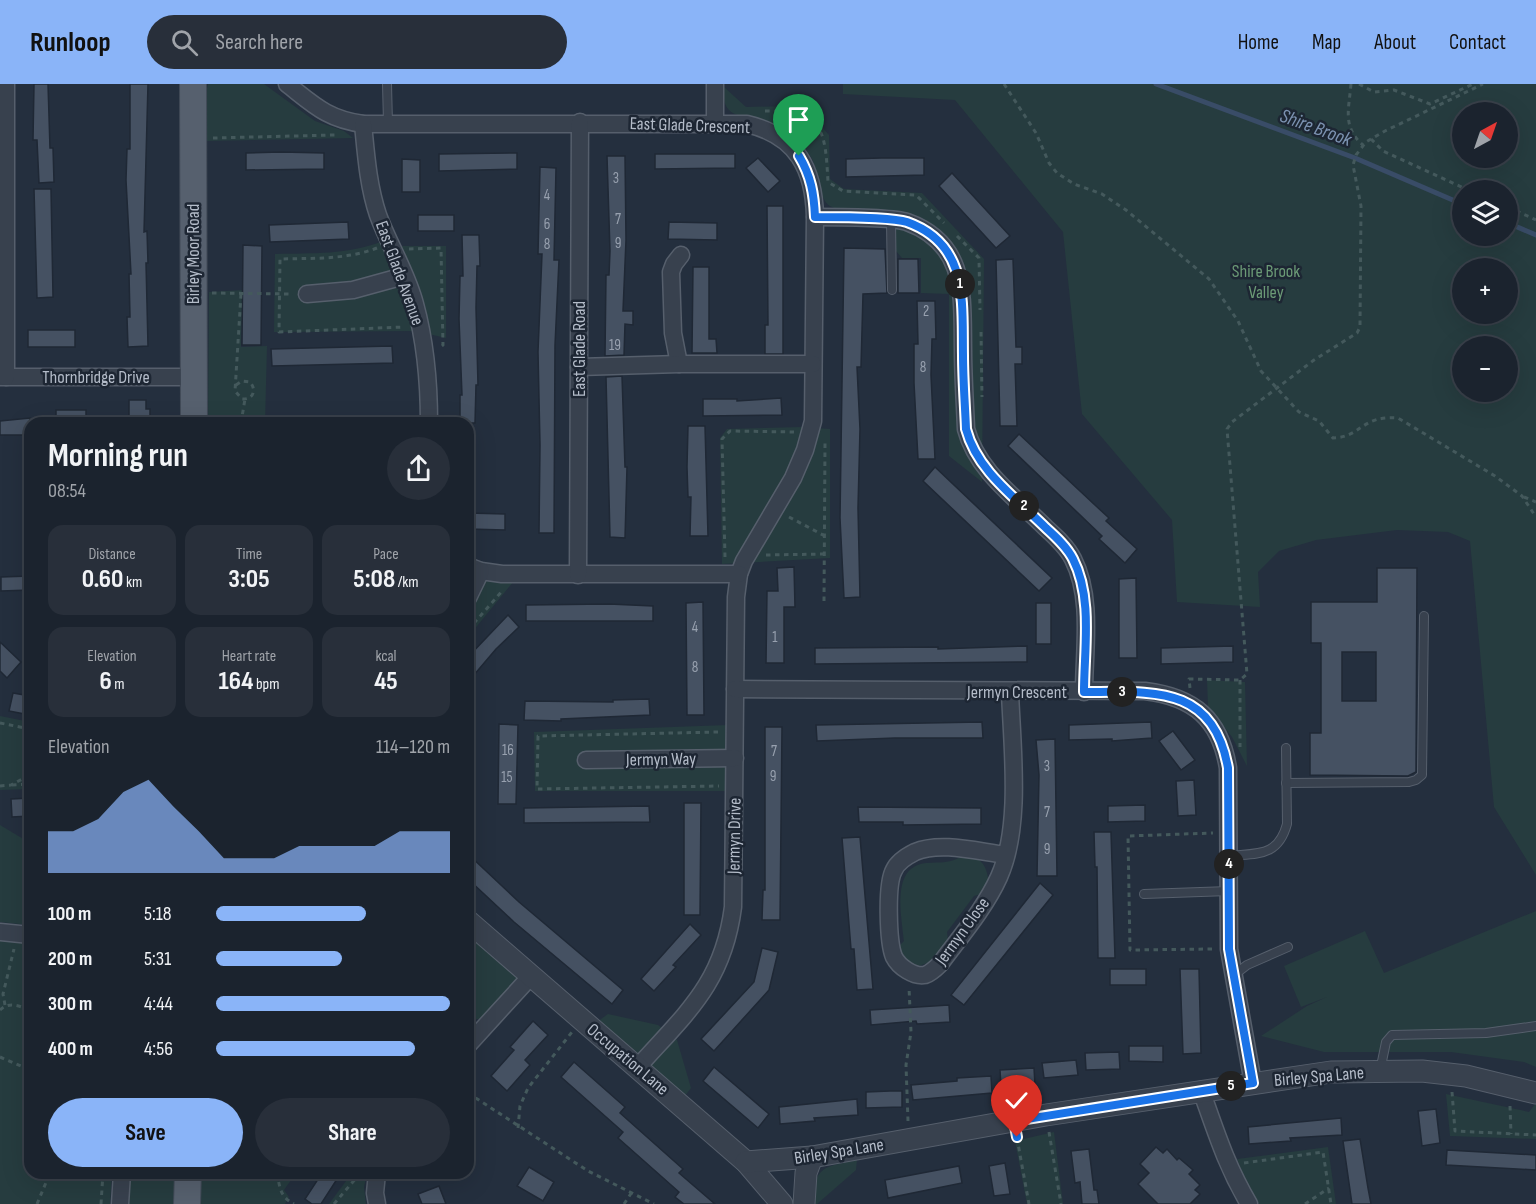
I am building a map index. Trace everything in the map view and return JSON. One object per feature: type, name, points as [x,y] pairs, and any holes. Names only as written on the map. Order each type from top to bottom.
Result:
[{"type":"main road","name":"Birley Moor Road","points":[[193,84],[194,417]]},
{"type":"main road","points":[[187,1204],[188,1179]]},
{"type":"street","points":[[3,377],[6,84]]},
{"type":"street","name":"East Glade Crescent","points":[[287,84],[328,115],[344,121],[363,124],[580,122],[747,124],[768,129],[786,141],[799,156],[809,174],[814,194],[812,427],[794,478],[748,556],[732,574]]},
{"type":"street","points":[[715,84],[715,124]]},
{"type":"street","name":"East Glade Road","points":[[578,575],[580,122]]},
{"type":"street","name":"East Glade Avenue","points":[[363,124],[366,162],[378,214],[405,276],[427,355],[429,417]]},
{"type":"street","points":[[815,217],[905,221],[925,230],[941,243],[952,258],[962,292],[966,429],[971,446],[989,472],[1061,542],[1073,560],[1080,579],[1084,604],[1084,692]]},
{"type":"street","points":[[679,364],[673,333],[671,272],[681,255]]},
{"type":"street","points":[[307,294],[353,290],[405,276]]},
{"type":"street","points":[[579,367],[813,364]]},
{"type":"street","name":"Thornbridge Drive","points":[[3,377],[192,377]]},
{"type":"street","points":[[475,568],[507,574],[732,574]]},
{"type":"street","name":"Jermyn Drive","points":[[637,1068],[700,997],[714,976],[724,953],[733,907],[736,597],[732,574]]},
{"type":"street","name":"Jermyn Crescent","points":[[735,688],[1154,692],[1170,694],[1191,705],[1205,716],[1225,749],[1229,856],[1229,949],[1253,1083]]},
{"type":"street","name":"Jermyn Close","points":[[1006,855],[938,848],[916,852],[894,869],[890,881],[892,950],[899,965],[925,975],[940,964],[999,878],[1006,855],[1013,809],[1010,692]]},
{"type":"street","name":"Jermyn Way","points":[[586,760],[735,759]]},
{"type":"street","name":"Occupation Lane","points":[[474,926],[746,1162],[782,1204]]},
{"type":"street","points":[[0,932],[24,934]]},
{"type":"street","points":[[474,1038],[531,976]]},
{"type":"street","name":"Birley Spa Lane","points":[[746,1162],[812,1156],[1046,1115],[1331,1072],[1422,1071],[1451,1074],[1536,1093]]},
{"type":"street","points":[[1202,1090],[1227,1165],[1249,1204]]},
{"type":"street","points":[[804,1204],[806,1173],[812,1156]]},
{"type":"street","points":[[120,1204],[122,1179]]},
{"type":"street","points":[[376,1179],[377,1204]]},
{"type":"lane","points":[[387,84],[388,123]]},
{"type":"lane","points":[[891,220],[892,290]]},
{"type":"lane","points":[[1286,783],[1409,782],[1422,775],[1424,616]]},
{"type":"lane","points":[[1229,856],[1264,853],[1276,847],[1284,836],[1287,824],[1286,748]]},
{"type":"lane","points":[[1144,894],[1229,891]]},
{"type":"lane","points":[[1234,976],[1247,965],[1288,947]]},
{"type":"lane","points":[[1380,1071],[1386,1042],[1392,1035],[1486,1033],[1536,1026]]},
{"type":"path","points":[[1004,84],[1036,133],[1056,173],[1074,184],[1102,194],[1126,210],[1209,279],[1238,321],[1261,371],[1299,412],[1319,421],[1333,438],[1347,438],[1366,423],[1381,417],[1398,418],[1495,476],[1522,496],[1536,502]]},
{"type":"path","points":[[1351,84],[1348,124],[1352,136],[1363,145]]},
{"type":"path","points":[[1359,84],[1374,92],[1394,90],[1430,104],[1473,84]]},
{"type":"path","points":[[1191,705],[1189,679],[1240,680],[1247,674],[1227,429],[1232,422],[1275,388],[1357,333],[1360,327],[1361,206],[1353,165],[1363,145],[1483,84]]},
{"type":"path","points":[[193,138],[344,135]]},
{"type":"path","points":[[1371,139],[1383,151],[1452,183]]},
{"type":"path","points":[[1518,212],[1536,220]]},
{"type":"path","points":[[395,254],[408,249],[441,248],[443,345],[427,355]]},
{"type":"path","points":[[193,292],[307,294]]},
{"type":"path","points":[[241,294],[236,386],[237,396],[245,399]]},
{"type":"path","points":[[236,386],[242,381],[252,385],[253,394],[245,399],[242,417]]},
{"type":"path","points":[[732,574],[722,439],[730,430],[812,427],[825,422],[824,601]]},
{"type":"path","points":[[1522,496],[1536,517]]},
{"type":"path","points":[[775,509],[825,536]]},
{"type":"path","points":[[748,556],[825,554]]},
{"type":"path","points":[[474,623],[506,586],[507,574]]},
{"type":"path","points":[[1226,758],[1240,748],[1240,680]]},
{"type":"path","points":[[0,723],[24,728]]},
{"type":"path","points":[[10,785],[24,778]]},
{"type":"path","points":[[0,786],[24,784]]},
{"type":"path","points":[[5,1005],[3,994],[24,934]]},
{"type":"path","points":[[908,1140],[906,1065],[911,1032],[908,988],[915,973]]},
{"type":"path","points":[[0,1010],[5,1005],[14,1004],[24,1008]]},
{"type":"path","points":[[518,1128],[520,1106],[528,1088],[583,1021]]},
{"type":"path","points":[[0,1057],[24,1067]]},
{"type":"path","points":[[1451,1074],[1455,1131],[1536,1135]]},
{"type":"path","points":[[474,1098],[588,1171],[654,1204]]},
{"type":"path","points":[[1510,1105],[1511,1134]]},
{"type":"path","points":[[1046,1115],[1061,1204]]},
{"type":"path","points":[[1014,1121],[1029,1204]]},
{"type":"path","points":[[1227,1165],[1323,1152],[1331,1204]]},
{"type":"path","points":[[37,1204],[47,1179]]},
{"type":"path","points":[[101,1204],[103,1179]]},
{"type":"path","points":[[278,1179],[285,1200],[294,1204]]},
{"type":"path","points":[[334,1204],[355,1179]]},
{"type":"path","points":[[1305,1204],[1329,1188]]},
{"type":"path","points":[[624,1204],[632,1192]]},
{"type":"green space","points":[[208,84],[264,84],[315,121],[344,131],[353,138],[207,141],[204,101]]},
{"type":"green space","name":"Shire Brook Valley","points":[[843,84],[1536,84],[1536,875],[1494,807],[1470,541],[1448,532],[1397,530],[1316,540],[1279,551],[1258,572],[1260,607],[1177,602],[1172,520],[1082,414],[1063,232],[955,100],[843,94]]},
{"type":"green space","points":[[724,87],[746,107],[792,106],[813,117],[829,135],[830,179],[844,189],[922,193],[984,259],[982,482],[949,456],[949,294],[921,293],[921,258],[902,258],[896,251],[893,212],[852,212],[830,206],[823,197],[814,163],[799,143],[774,125],[734,114],[728,109],[724,100]]},
{"type":"green space","points":[[383,241],[397,246],[446,246],[446,338],[416,331],[274,332],[275,254],[343,251]]},
{"type":"green space","points":[[243,290],[241,347],[267,346],[265,417],[208,417],[209,292]]},
{"type":"green space","points":[[802,427],[830,429],[830,558],[722,564],[720,438],[727,429]]},
{"type":"green space","points":[[474,575],[487,580],[514,581],[474,630]]},
{"type":"green space","points":[[1207,680],[1245,682],[1247,766],[1232,737],[1208,706]]},
{"type":"green space","points":[[0,716],[24,721],[24,789],[0,790]]},
{"type":"green space","points":[[728,725],[728,791],[535,791],[534,732]]},
{"type":"green space","points":[[0,825],[24,839],[24,924],[0,922]]},
{"type":"green space","points":[[963,855],[975,858],[983,864],[989,885],[981,894],[974,896],[947,932],[948,940],[930,962],[919,966],[907,961],[899,952],[899,946],[904,941],[901,894],[907,873],[915,866],[950,861]]},
{"type":"green space","points":[[1536,911],[1536,1067],[1524,1062],[1451,1052],[1324,1052],[1261,1036],[1307,1006],[1327,997],[1301,1007],[1284,966],[1365,931],[1384,973]]},
{"type":"green space","points":[[0,938],[24,940],[24,1179],[112,1179],[110,1204],[0,1204]]},
{"type":"green space","points":[[474,940],[517,978],[480,1019],[474,1019]]},
{"type":"green space","points":[[608,1014],[658,1025],[677,1040],[691,1088],[684,1097],[597,1022]]},
{"type":"green space","points":[[1446,1094],[1529,1112],[1536,1103],[1536,1139],[1450,1136]]},
{"type":"green space","points":[[1054,1132],[1063,1204],[1027,1204],[1015,1141]]},
{"type":"green space","points":[[1328,1147],[1336,1204],[1259,1204],[1250,1192],[1237,1159]]},
{"type":"green space","points":[[857,1160],[856,1170],[817,1204],[811,1204],[816,1182],[823,1170]]},
{"type":"green space","points":[[128,1179],[177,1179],[176,1204],[126,1204]]},
{"type":"green space","points":[[199,1179],[292,1179],[284,1190],[289,1197],[285,1204],[199,1204]]},
{"type":"green space","points":[[348,1179],[366,1179],[364,1187],[366,1204],[329,1204]]},
{"type":"building","points":[[34,84],[48,84],[50,148],[53,148],[54,182],[39,183],[37,140],[33,140]]},
{"type":"building","points":[[130,84],[148,84],[144,232],[147,231],[148,346],[128,347],[127,317],[130,317],[129,274],[131,274],[126,180],[127,149],[130,149]]},
{"type":"building","points":[[246,153],[324,153],[324,169],[246,170]]},
{"type":"building","points":[[517,153],[517,169],[439,171],[439,154]]},
{"type":"building","points":[[655,154],[735,154],[735,168],[655,169]]},
{"type":"building","points":[[607,156],[625,156],[626,240],[623,311],[633,311],[633,325],[625,324],[624,355],[605,356],[606,275],[609,275],[610,251]]},
{"type":"building","points":[[758,158],[780,181],[768,192],[746,168]]},
{"type":"building","points":[[924,158],[924,175],[846,177],[846,159]]},
{"type":"building","points":[[402,159],[420,160],[420,192],[402,192]]},
{"type":"building","points":[[540,167],[556,168],[554,260],[559,260],[555,345],[554,533],[539,533],[538,352],[542,254],[538,254]]},
{"type":"building","points":[[952,173],[1010,236],[996,248],[939,186]]},
{"type":"building","points":[[34,189],[51,189],[53,297],[37,298]]},
{"type":"building","points":[[767,206],[783,206],[783,354],[765,354],[765,325],[768,325]]},
{"type":"building","points":[[418,215],[454,215],[454,231],[418,231]]},
{"type":"building","points":[[348,222],[349,239],[270,242],[269,225]]},
{"type":"building","points":[[669,222],[717,223],[717,240],[668,239]]},
{"type":"building","points":[[462,235],[479,235],[480,266],[477,266],[476,308],[478,385],[476,385],[475,423],[474,417],[460,417],[460,395],[462,395],[459,319],[460,276],[463,276]]},
{"type":"building","points":[[243,245],[262,246],[261,345],[242,345]]},
{"type":"building","points":[[844,248],[885,249],[887,293],[863,294],[861,367],[857,367],[860,429],[858,508],[860,597],[844,598],[840,518]]},
{"type":"building","points":[[898,259],[918,259],[919,293],[898,293]]},
{"type":"building","points":[[1013,259],[1016,347],[1022,347],[1022,364],[1015,364],[1017,426],[1000,426],[996,260]]},
{"type":"building","points":[[693,267],[709,267],[709,339],[716,339],[717,353],[692,353]]},
{"type":"building","points":[[917,301],[935,301],[936,339],[932,339],[931,375],[935,459],[918,459],[914,383],[914,344],[918,344]]},
{"type":"building","points":[[28,330],[75,330],[75,347],[28,347]]},
{"type":"building","points":[[392,346],[393,363],[272,366],[271,349]]},
{"type":"building","points":[[622,376],[625,467],[627,467],[625,538],[610,537],[606,377]]},
{"type":"building","points":[[781,398],[782,415],[703,416],[703,399],[737,399],[737,401]]},
{"type":"building","points":[[129,400],[146,400],[146,409],[150,409],[150,417],[129,417]]},
{"type":"building","points":[[56,410],[86,410],[86,417],[56,417]]},
{"type":"building","points":[[24,419],[24,435],[0,435],[0,421]]},
{"type":"building","points":[[688,426],[705,426],[708,536],[690,536]]},
{"type":"building","points":[[1019,434],[1109,518],[1106,521],[1137,549],[1125,563],[1099,539],[1102,536],[1008,446]]},
{"type":"building","points":[[935,467],[1052,578],[1039,591],[923,481]]},
{"type":"building","points":[[474,513],[505,514],[505,530],[474,529]]},
{"type":"building","points":[[794,567],[795,607],[784,607],[784,663],[766,663],[767,591],[778,591],[777,568]]},
{"type":"building","points":[[1377,568],[1417,568],[1416,772],[1408,776],[1310,775],[1310,733],[1321,733],[1321,643],[1311,643],[1311,602],[1377,602]],"holes":[[[1342,652],[1376,652],[1376,701],[1342,701]]]},
{"type":"building","points":[[24,576],[24,590],[1,591],[1,577]]},
{"type":"building","points":[[1136,578],[1137,658],[1119,658],[1119,579]]},
{"type":"building","points":[[703,602],[704,715],[687,715],[686,603]]},
{"type":"building","points":[[1036,603],[1051,603],[1051,644],[1036,644]]},
{"type":"building","points":[[526,605],[653,606],[653,621],[526,621]]},
{"type":"building","points":[[508,615],[519,627],[474,675],[474,651]]},
{"type":"building","points":[[0,642],[21,662],[7,678],[0,671]]},
{"type":"building","points":[[1027,646],[1027,662],[815,664],[815,648],[938,647],[938,649]]},
{"type":"building","points":[[1233,646],[1233,662],[1161,664],[1161,648]]},
{"type":"building","points":[[13,693],[24,695],[24,714],[9,711]]},
{"type":"building","points":[[649,699],[650,715],[561,719],[561,721],[524,720],[525,701],[613,702],[613,700]]},
{"type":"building","points":[[982,722],[983,738],[817,741],[816,725]]},
{"type":"building","points":[[1151,722],[1152,738],[1112,741],[1112,739],[1069,740],[1069,725]]},
{"type":"building","points":[[499,724],[518,725],[516,804],[498,804]]},
{"type":"building","points":[[765,727],[782,727],[780,920],[762,920],[763,890],[765,890]]},
{"type":"building","points":[[1173,731],[1195,760],[1181,770],[1159,741]]},
{"type":"building","points":[[1055,739],[1057,876],[1037,876],[1039,775],[1036,740]]},
{"type":"building","points":[[1194,780],[1196,815],[1178,816],[1176,781]]},
{"type":"building","points":[[24,798],[24,816],[12,817],[11,799]]},
{"type":"building","points":[[684,803],[701,803],[700,915],[684,915]]},
{"type":"building","points":[[1145,805],[1145,821],[1108,822],[1108,806]]},
{"type":"building","points":[[649,806],[650,822],[524,823],[524,808]]},
{"type":"building","points":[[858,807],[981,808],[981,824],[903,825],[903,822],[859,822]]},
{"type":"building","points":[[1094,832],[1111,832],[1115,958],[1098,958],[1097,867],[1095,867]]},
{"type":"building","points":[[860,837],[873,989],[857,990],[854,949],[851,949],[842,838]]},
{"type":"building","points":[[474,860],[519,902],[623,990],[612,1004],[514,922],[474,885]]},
{"type":"building","points":[[1040,883],[1053,895],[964,1005],[951,995]]},
{"type":"building","points":[[690,924],[701,935],[673,965],[676,967],[654,991],[641,979]]},
{"type":"building","points":[[762,948],[778,952],[769,990],[714,1051],[701,1039],[754,982]]},
{"type":"building","points":[[1110,969],[1146,969],[1146,985],[1110,985]]},
{"type":"building","points":[[1180,969],[1199,969],[1201,1053],[1183,1054]]},
{"type":"building","points":[[949,1005],[950,1022],[917,1024],[916,1021],[871,1025],[870,1010]]},
{"type":"building","points":[[533,1021],[548,1035],[525,1060],[530,1065],[507,1091],[491,1076],[514,1050],[510,1047]]},
{"type":"building","points":[[1129,1046],[1163,1046],[1163,1062],[1129,1061]]},
{"type":"building","points":[[1119,1052],[1120,1069],[1086,1070],[1085,1053]]},
{"type":"building","points":[[1076,1060],[1078,1075],[1044,1078],[1042,1063]]},
{"type":"building","points":[[574,1062],[625,1107],[620,1113],[683,1169],[679,1173],[715,1204],[684,1204],[675,1197],[679,1192],[618,1138],[623,1132],[561,1077]]},
{"type":"building","points":[[714,1067],[769,1114],[758,1128],[703,1081]]},
{"type":"building","points":[[1034,1068],[1035,1085],[1001,1086],[1000,1070]]},
{"type":"building","points":[[991,1076],[992,1093],[913,1100],[911,1085],[957,1081],[957,1078]]},
{"type":"building","points":[[902,1091],[902,1107],[866,1108],[866,1092]]},
{"type":"building","points":[[857,1099],[858,1115],[814,1118],[815,1121],[780,1124],[779,1107]]},
{"type":"building","points":[[1436,1109],[1440,1143],[1422,1146],[1418,1111]]},
{"type":"building","points":[[1341,1118],[1342,1135],[1290,1138],[1291,1141],[1249,1144],[1248,1127]]},
{"type":"building","points":[[1360,1139],[1371,1204],[1352,1204],[1343,1141]]},
{"type":"building","points":[[1156,1147],[1163,1153],[1167,1149],[1177,1160],[1179,1158],[1193,1170],[1189,1174],[1200,1185],[1195,1190],[1200,1194],[1190,1204],[1158,1204],[1138,1184],[1149,1173],[1140,1164]]},
{"type":"building","points":[[1089,1149],[1094,1190],[1097,1190],[1099,1204],[1082,1204],[1080,1182],[1075,1183],[1071,1151]]},
{"type":"building","points":[[1447,1150],[1536,1155],[1536,1170],[1446,1165]]},
{"type":"building","points":[[1005,1163],[1010,1194],[994,1196],[989,1166]]},
{"type":"building","points":[[959,1166],[962,1183],[888,1198],[885,1180]]},
{"type":"building","points":[[529,1167],[554,1182],[543,1201],[517,1186]]},
{"type":"building","points":[[318,1179],[337,1179],[321,1204],[312,1204],[305,1199]]},
{"type":"building","points":[[439,1186],[446,1204],[422,1204],[418,1194]]},
{"type":"waterway","name":"Shire Brook","points":[[1156,84],[1355,158],[1452,200]]},
{"type":"waterway","name":"Shire Brook","points":[[1518,227],[1536,235]]},
{"type":"route","points":[[799,156],[809,174],[814,194],[815,217],[905,221],[925,230],[941,243],[952,258],[962,292],[966,429],[971,446],[989,472],[1061,542],[1073,560],[1080,579],[1084,604],[1084,692],[1170,694],[1191,705],[1205,716],[1225,749],[1228,768],[1229,949],[1253,1083],[1014,1121],[1017,1137]]}]
